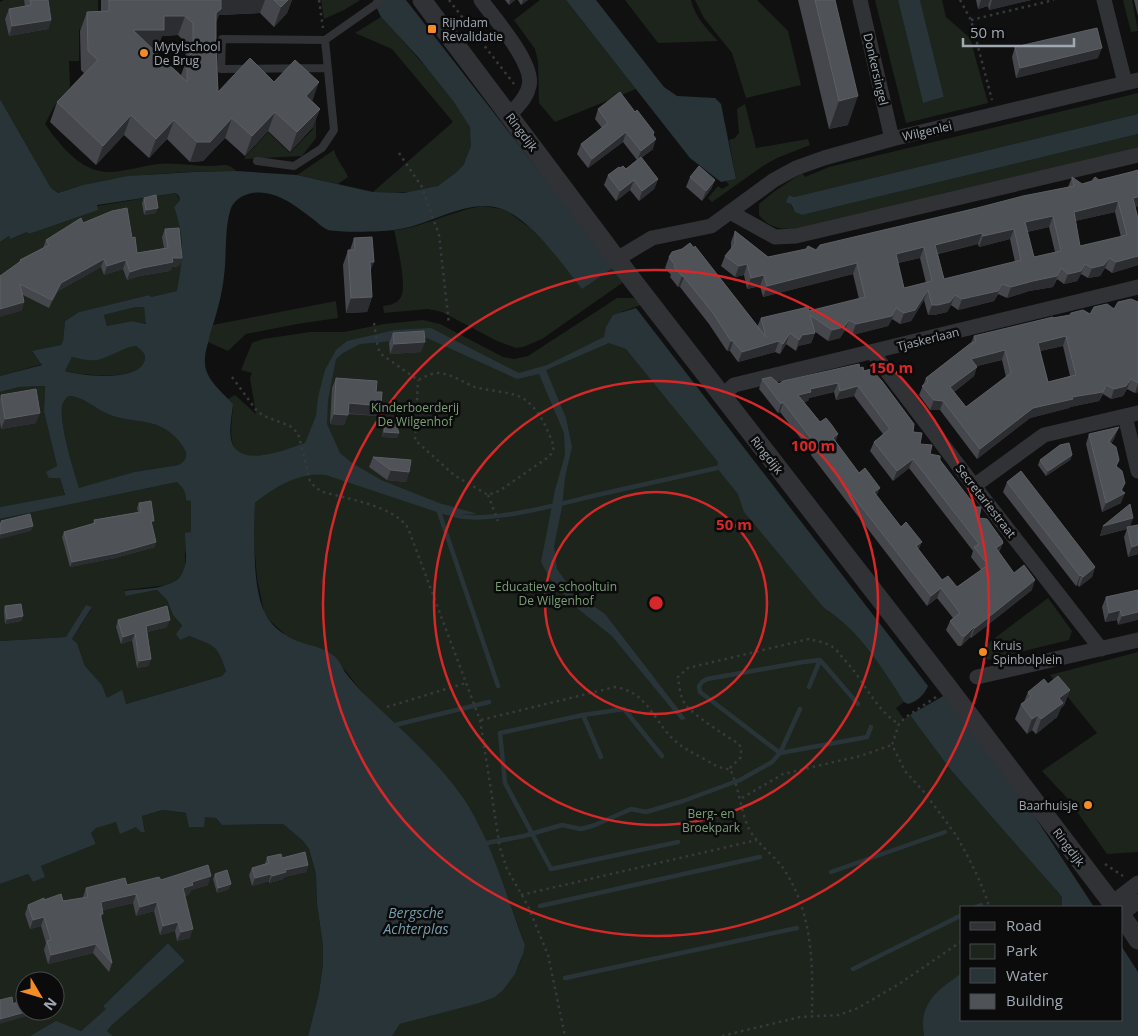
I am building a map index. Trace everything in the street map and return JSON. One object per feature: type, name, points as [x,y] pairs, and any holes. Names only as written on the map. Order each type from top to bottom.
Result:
[{"type":"street","name":"Ringdijk","points":[[422,0],[617,259],[1115,906]]},
{"type":"street","name":"Ringdijk","points":[[480,0],[525,61],[530,79],[524,98]]},
{"type":"street","name":"Donkersingel","points":[[860,0],[892,139]]},
{"type":"street","points":[[1104,0],[1131,82]]},
{"type":"street","name":"Wilgenlei","points":[[617,259],[647,240],[711,226],[774,180],[796,168],[824,158],[892,139],[1131,82]]},
{"type":"street","points":[[510,115],[524,98]]},
{"type":"street","points":[[730,212],[775,237],[796,236],[1138,155]]},
{"type":"street","name":"Tjaskerlaan","points":[[722,396],[734,385],[1138,287]]},
{"type":"street","name":"Secretariestraat","points":[[873,352],[1101,649]]},
{"type":"street","points":[[974,486],[1044,435],[1131,414],[1138,471]]},
{"type":"street","points":[[977,677],[1138,640]]},
{"type":"street","points":[[1121,906],[1138,883]]},
{"type":"street","points":[[1123,908],[1138,901]]},
{"type":"street","name":"Ringdijk","points":[[1123,918],[1138,940]]},
{"type":"lane","points":[[327,68],[221,70],[222,39],[325,40],[382,0]]},
{"type":"lane","points":[[257,161],[294,166],[322,148],[334,130],[325,40]]},
{"type":"path","points":[[319,0],[325,40]]},
{"type":"path","name":"Ringdijk","points":[[449,0],[524,98]]},
{"type":"path","points":[[960,0],[971,20],[995,115]]},
{"type":"path","points":[[971,20],[1054,0]]},
{"type":"path","points":[[398,153],[422,187],[439,235],[449,324]]},
{"type":"path","points":[[374,324],[378,348],[381,354],[418,380]]},
{"type":"path","points":[[418,380],[430,374],[441,373],[475,387],[522,397],[535,408],[549,433],[554,447],[550,456],[511,484],[498,492],[488,495]]},
{"type":"path","points":[[232,377],[257,411],[264,416],[290,426],[298,433],[310,482],[316,488],[323,492],[388,511],[408,528],[480,720],[500,848],[506,869],[528,906],[548,956],[565,1036]]},
{"type":"path","points":[[418,380],[415,440],[454,475],[488,495],[498,521]]},
{"type":"path","points":[[730,768],[741,757],[741,748],[739,744],[685,704],[679,689],[678,677],[688,668],[809,639],[821,642],[831,646],[845,659],[864,683],[880,709],[899,724]]},
{"type":"path","points":[[387,707],[466,683]]},
{"type":"path","points":[[480,720],[615,687],[627,689],[640,697],[678,743],[719,767],[730,768]]},
{"type":"path","points":[[942,692],[899,724],[892,745],[905,771],[924,792],[956,835],[966,853],[988,902],[988,906]]},
{"type":"path","points":[[741,798],[783,774],[860,756],[892,745]]},
{"type":"path","points":[[730,768],[741,798],[748,827],[757,840],[776,858],[784,870],[797,893],[804,913],[811,952],[812,1016]]},
{"type":"path","points":[[521,895],[757,840]]},
{"type":"path","points":[[722,1036],[812,1016],[839,1015],[858,1008],[899,984],[960,942]]},
{"type":"green space","points":[[4,0],[98,0],[99,29],[79,29],[79,61],[69,61],[70,86],[68,91],[55,105],[45,124],[65,149],[81,163],[100,171],[111,172],[164,164],[225,165],[230,166],[236,171],[146,175],[101,181],[58,193],[51,188],[0,99],[0,2]]},
{"type":"green space","points":[[321,0],[360,0],[324,19]]},
{"type":"green space","points":[[540,0],[566,0],[636,89],[555,122],[539,103],[538,61],[535,49],[514,20]]},
{"type":"green space","points":[[625,0],[691,0],[698,17],[718,41],[658,43]]},
{"type":"green space","points":[[695,0],[757,0],[788,31],[801,85],[746,98],[732,53],[704,18]]},
{"type":"green space","points":[[875,0],[898,0],[923,103],[944,97],[920,0],[942,0],[946,17],[970,38],[988,103],[906,123]]},
{"type":"green space","points":[[1123,0],[1132,0],[1138,31],[1131,32]]},
{"type":"green space","points":[[381,17],[455,102],[466,117],[470,127],[472,136],[469,154],[460,170],[446,182],[430,189],[389,193],[373,192],[453,122],[392,49],[355,33]]},
{"type":"green space","points":[[1138,93],[1138,114],[794,197],[789,195],[792,208],[802,215],[1138,134],[1138,150],[798,229],[772,226],[759,215],[759,204],[802,173],[805,177],[829,167]]},
{"type":"green space","points":[[745,104],[756,148],[808,139],[810,145],[777,158],[763,166],[712,202],[708,198],[718,186],[722,189],[729,185],[726,181],[736,179],[729,140],[735,138],[739,133],[737,109]]},
{"type":"green space","points":[[316,116],[316,138],[302,156],[245,159],[268,132],[290,153],[313,129],[308,123]]},
{"type":"green space","points":[[334,150],[348,177],[338,184],[297,175]]},
{"type":"green space","points":[[176,193],[180,200],[174,207],[178,218],[182,249],[178,291],[151,297],[149,295],[79,312],[65,321],[61,345],[32,352],[43,364],[0,376],[0,242],[9,236],[12,239],[27,232],[29,234],[97,210],[97,206]]},
{"type":"green space","points":[[483,206],[502,209],[510,213],[530,228],[548,246],[614,267],[625,281],[542,339],[516,348],[497,341],[442,312],[428,309],[384,313],[383,306],[397,301],[401,297],[403,288],[401,262],[394,230],[405,229]]},
{"type":"green space","name":"Berg- en Broekpark","points":[[617,298],[634,298],[641,305],[621,312],[824,608],[848,627],[878,663],[904,702],[896,708],[904,719],[910,715],[950,769],[1050,881],[1062,898],[1062,906],[960,906],[960,981],[923,1030],[924,1036],[392,1036],[400,1024],[455,1009],[514,975],[520,963],[525,945],[494,859],[478,823],[458,791],[436,766],[362,692],[344,669],[287,636],[270,621],[264,612],[257,578],[254,544],[255,503],[262,497],[261,455],[249,456],[240,453],[235,448],[231,433],[233,404],[228,399],[235,395],[256,414],[250,378],[252,373],[241,370],[252,343],[263,339],[310,332],[344,332],[384,324],[423,320],[440,324],[503,357],[514,359],[528,356]]},
{"type":"green space","points":[[336,301],[338,318],[246,334],[228,351],[208,342],[213,325]]},
{"type":"green space","points":[[136,307],[144,307],[147,324],[132,321],[107,326],[104,315]]},
{"type":"green space","points":[[136,346],[143,353],[145,359],[139,368],[130,372],[108,376],[65,371],[72,357],[83,359],[99,358]]},
{"type":"green space","points":[[45,386],[44,412],[57,466],[47,472],[60,478],[65,496],[0,507],[0,392],[19,387]]},
{"type":"green space","points":[[71,396],[81,399],[110,415],[154,424],[162,428],[182,445],[186,453],[185,459],[178,465],[134,472],[79,489],[62,420],[63,403],[67,397]]},
{"type":"green space","points":[[177,482],[183,487],[191,500],[191,533],[185,554],[185,569],[180,577],[169,585],[124,590],[126,596],[157,590],[167,600],[173,615],[189,636],[214,645],[220,652],[226,671],[222,676],[126,704],[107,698],[102,685],[85,666],[77,643],[72,639],[92,608],[66,637],[0,641],[0,519]]},
{"type":"green space","points":[[1048,598],[1072,631],[1069,640],[987,660],[983,647]]},
{"type":"green space","points":[[1138,652],[1138,852],[1107,854],[1068,799],[1042,771],[1097,733],[1050,675]]},
{"type":"green space","points":[[164,810],[216,818],[222,825],[283,824],[303,841],[309,849],[316,874],[317,904],[323,946],[323,964],[319,993],[308,1036],[113,1036],[107,1031],[112,1025],[185,961],[168,943],[103,1006],[107,1009],[81,1031],[56,1022],[30,1036],[0,1036],[0,884],[28,874],[33,882],[44,877],[41,866],[96,844],[91,833],[103,825],[124,823],[145,831],[142,816]]},
{"type":"water","name":"Bergsche Achterplas","points":[[373,0],[406,0],[614,267],[582,289],[546,244],[524,223],[502,209],[490,206],[464,209],[400,229],[343,232],[326,229],[291,203],[274,195],[257,192],[243,196],[232,205],[229,216],[223,283],[206,349],[205,360],[208,375],[233,404],[230,434],[232,443],[237,450],[255,456],[266,455],[305,443],[316,416],[318,397],[325,370],[336,350],[347,341],[395,330],[431,328],[519,373],[547,365],[604,337],[606,327],[613,315],[636,308],[928,686],[923,695],[912,703],[904,702],[869,650],[848,627],[824,608],[744,512],[738,494],[717,468],[718,462],[626,349],[609,343],[546,370],[566,418],[572,447],[565,477],[562,507],[554,546],[557,569],[574,593],[605,614],[686,719],[681,720],[612,636],[577,608],[550,579],[541,562],[555,490],[565,455],[564,433],[539,374],[517,379],[427,338],[360,344],[343,353],[336,359],[328,400],[327,424],[340,453],[352,463],[381,480],[439,503],[478,514],[446,515],[326,475],[307,475],[288,482],[270,491],[255,503],[255,560],[261,602],[269,620],[279,631],[292,639],[323,649],[336,658],[347,675],[362,692],[419,747],[459,792],[486,840],[525,945],[515,974],[495,997],[400,1024],[392,1036],[308,1036],[319,993],[323,964],[316,874],[309,849],[303,841],[283,824],[222,825],[216,818],[205,817],[204,827],[189,827],[186,813],[163,810],[142,816],[145,832],[141,832],[136,827],[120,834],[116,822],[96,828],[91,833],[96,844],[41,866],[45,877],[33,882],[28,874],[0,884],[0,641],[66,637],[86,605],[92,607],[72,639],[77,643],[85,666],[102,685],[107,698],[122,690],[126,704],[222,676],[226,671],[220,656],[210,644],[189,636],[180,640],[176,634],[182,626],[173,615],[167,600],[157,590],[126,596],[124,591],[167,585],[175,581],[184,569],[186,556],[185,533],[191,532],[191,501],[186,500],[184,490],[177,482],[0,519],[0,507],[65,495],[60,478],[49,478],[46,472],[57,466],[44,412],[45,386],[19,387],[0,392],[0,376],[42,365],[32,351],[61,345],[65,321],[79,312],[149,295],[151,297],[177,291],[182,249],[178,218],[174,207],[180,200],[176,193],[97,205],[98,210],[29,234],[27,232],[11,239],[9,236],[0,242],[0,99],[51,188],[58,193],[83,185],[128,176],[236,171],[297,175],[373,192],[404,193],[438,186],[457,172],[464,164],[471,146],[470,127],[454,102],[418,57],[381,17]],"holes":[[[136,307],[144,307],[146,324],[132,321],[107,326],[104,315]],[[136,346],[143,353],[145,359],[139,368],[130,373],[95,376],[65,371],[72,357],[97,360]],[[71,396],[81,399],[119,418],[146,422],[162,428],[182,445],[186,453],[185,459],[178,465],[134,472],[79,488],[62,420],[63,403],[67,397]]]},
{"type":"water","points":[[566,0],[596,0],[664,87],[677,96],[715,98],[721,104],[736,179],[721,182],[690,158]]},
{"type":"water","points":[[898,0],[920,0],[944,97],[923,103]]},
{"type":"water","points":[[1138,114],[1138,134],[802,215],[795,212],[791,204],[786,202],[789,195],[794,197]]},
{"type":"water","points":[[945,695],[1012,782],[1093,906],[1062,906],[1062,898],[1058,892],[950,769],[910,715]]},
{"type":"water","points":[[168,943],[185,961],[112,1025],[107,1031],[113,1036],[30,1036],[56,1021],[81,1031],[106,1009],[103,1006]]},
{"type":"water","points":[[1123,949],[1138,972],[1138,1036],[924,1036],[924,1015],[927,1006],[945,985],[960,974],[960,1021],[1123,1021]]},
{"type":"building","points":[[30,0],[48,0],[51,20],[12,26],[9,9],[31,5]]},
{"type":"building","points":[[109,0],[221,0],[221,9],[216,13],[218,92],[250,58],[274,82],[295,60],[319,82],[306,96],[320,109],[297,132],[275,112],[252,136],[232,118],[210,142],[197,142],[174,120],[156,139],[131,115],[103,146],[57,102],[98,60],[88,51],[87,12],[109,11]],"holes":[[[164,16],[185,16],[193,23],[193,52],[187,58],[187,82],[133,30],[164,30]]]},
{"type":"building","points":[[274,0],[288,0],[281,7]]},
{"type":"building","points":[[815,0],[835,0],[858,96],[839,101]]},
{"type":"building","points":[[1097,28],[1102,48],[1020,68],[1015,47]]},
{"type":"building","points":[[620,92],[635,112],[637,110],[654,132],[653,135],[656,139],[641,151],[626,132],[592,159],[581,144],[608,123],[598,109]]},
{"type":"building","points":[[641,157],[658,179],[642,191],[634,180],[620,191],[608,175],[619,167],[623,166],[626,169]]},
{"type":"building","points":[[699,166],[715,180],[706,191],[690,177]]},
{"type":"building","points":[[1138,170],[1138,197],[1133,198],[1138,219],[1138,256],[1116,262],[1109,258],[1104,265],[1092,268],[1085,264],[1081,271],[1068,274],[1061,268],[1057,276],[1011,287],[1002,284],[998,291],[962,299],[955,295],[950,302],[938,305],[932,305],[928,290],[915,310],[904,313],[896,308],[892,316],[856,324],[849,320],[844,327],[832,330],[810,315],[815,333],[802,335],[799,340],[790,333],[783,344],[779,341],[742,352],[731,341],[713,313],[674,267],[675,265],[669,257],[672,252],[682,249],[690,243],[694,248],[695,246],[766,337],[761,318],[808,307],[809,311],[865,297],[857,263],[767,286],[764,275],[751,278],[747,264],[739,266],[725,256],[735,244],[735,231],[768,257],[806,249],[808,246],[816,250],[820,245],[1023,196],[1074,186],[1072,177],[1082,184],[1092,181],[1095,177],[1099,180]],"holes":[[[1118,201],[1127,235],[1080,246],[1074,212]],[[1053,216],[1061,251],[1034,257],[1025,222]],[[1014,229],[1021,260],[944,279],[935,245],[982,233],[983,236]],[[924,247],[932,281],[904,288],[896,254]]]},
{"type":"building","points":[[156,195],[158,208],[146,210],[144,198]]},
{"type":"building","points":[[127,208],[132,238],[135,237],[137,253],[168,248],[165,229],[179,228],[182,258],[172,258],[173,262],[130,272],[126,260],[107,266],[104,259],[61,283],[52,300],[20,284],[24,302],[0,309],[0,276],[20,260],[49,245],[46,240],[81,218],[83,223],[112,211]]},
{"type":"building","points":[[372,237],[374,262],[370,262],[372,297],[351,298],[348,250],[355,250],[354,238]]},
{"type":"building","points":[[1131,299],[1138,302],[1138,383],[1131,379],[1126,386],[1114,389],[1106,385],[1103,392],[1072,397],[1073,399],[1033,408],[980,449],[943,401],[934,400],[922,386],[928,382],[926,378],[971,343],[976,342],[974,336],[1053,317],[1070,315],[1071,313],[1083,310],[1090,314],[1094,307],[1107,304],[1114,309],[1118,302]],"holes":[[[1066,336],[1076,375],[1048,382],[1038,343]],[[1005,350],[1011,373],[966,407],[950,387],[977,367],[971,359]]]},
{"type":"building","points":[[424,331],[425,342],[394,344],[393,333]]},
{"type":"building","points":[[859,364],[860,368],[863,367],[864,371],[871,369],[914,424],[913,432],[922,433],[920,444],[932,445],[930,454],[940,456],[940,460],[976,507],[981,507],[979,518],[987,519],[1002,540],[1003,543],[996,548],[1014,573],[1024,565],[1035,580],[965,636],[962,636],[950,621],[960,613],[941,588],[931,596],[814,446],[816,445],[783,402],[781,404],[762,379],[771,377],[779,384],[783,381]],"holes":[[[838,383],[840,391],[858,386],[890,429],[874,442],[897,471],[913,459],[979,544],[974,547],[988,565],[957,587],[948,576],[942,580],[916,546],[922,542],[906,522],[901,527],[874,492],[880,488],[865,468],[859,473],[833,438],[838,434],[831,424],[826,418],[820,422],[798,395],[811,392],[810,389]]]},
{"type":"building","points":[[336,378],[377,381],[376,392],[382,392],[381,406],[349,403],[348,415],[334,414]]},
{"type":"building","points":[[36,389],[40,413],[5,419],[1,395]]},
{"type":"building","points":[[386,420],[395,421],[399,433],[384,432]]},
{"type":"building","points":[[1119,427],[1109,442],[1116,447],[1119,460],[1116,466],[1122,471],[1125,483],[1121,490],[1125,493],[1106,503],[1089,434]]},
{"type":"building","points":[[1069,443],[1072,455],[1048,471],[1040,460],[1060,445]]},
{"type":"building","points":[[373,457],[411,460],[409,472],[391,470]]},
{"type":"building","points":[[1021,471],[1095,567],[1083,577],[1080,576],[1007,482]]},
{"type":"building","points":[[151,501],[154,521],[151,521],[156,542],[117,553],[72,562],[64,532],[95,523],[94,520],[141,512],[139,503]]},
{"type":"building","points":[[1130,504],[1133,518],[1103,526]]},
{"type":"building","points":[[30,514],[33,526],[0,534],[1,521]]},
{"type":"building","points":[[1138,525],[1138,545],[1132,547],[1127,527]]},
{"type":"building","points":[[1138,590],[1138,612],[1122,616],[1120,610],[1109,613],[1106,597]]},
{"type":"building","points":[[21,604],[23,616],[7,619],[5,606]]},
{"type":"building","points":[[167,606],[170,620],[146,626],[151,659],[139,661],[135,633],[123,637],[118,620]]},
{"type":"building","points":[[1058,676],[1070,690],[1059,698],[1063,703],[1041,719],[1038,715],[1032,719],[1021,704],[1031,697],[1028,692],[1044,679],[1048,684]]},
{"type":"building","points":[[305,852],[308,865],[285,870],[286,872],[272,876],[271,874],[255,878],[252,868],[269,863],[267,857],[281,854],[282,858]]},
{"type":"building","points":[[208,865],[211,876],[192,882],[193,885],[183,888],[193,929],[181,932],[178,922],[163,926],[157,902],[140,907],[136,894],[101,902],[103,914],[100,914],[112,963],[96,944],[51,955],[47,941],[51,940],[44,917],[33,920],[28,905],[44,898],[44,900],[61,894],[63,901],[88,897],[86,888],[125,878],[127,885],[159,877],[161,880]]},
{"type":"building","points":[[227,870],[231,884],[218,888],[215,874]]},
{"type":"building","points":[[12,997],[13,1004],[15,1003],[15,1015],[0,1019],[0,1000]]},
{"type":"waterway","points":[[451,514],[465,517],[483,517],[523,512],[717,468]]},
{"type":"waterway","points":[[438,509],[498,686]]},
{"type":"waterway","points":[[809,687],[820,660]]},
{"type":"waterway","points":[[858,704],[820,660],[707,679],[699,686],[700,692],[780,753],[867,737],[871,727]]},
{"type":"waterway","points":[[395,725],[489,702]]},
{"type":"waterway","points":[[583,715],[624,709],[662,756]]},
{"type":"waterway","points":[[487,843],[524,836],[562,825],[581,829],[631,809],[646,812],[683,801],[740,780],[772,762],[780,753],[800,709]]},
{"type":"waterway","points":[[601,757],[583,715],[500,733],[505,783],[551,869],[678,842]]},
{"type":"waterway","points":[[831,872],[945,832]]},
{"type":"waterway","points":[[540,906],[760,857]]},
{"type":"waterway","points":[[853,969],[960,916]]},
{"type":"waterway","points":[[565,978],[797,928]]},
{"type":"place","name":"Rijndam Revalidatie","points":[[432,29]]},
{"type":"place","name":"Mytylschool De Brug","points":[[144,53]]},
{"type":"place","name":"Kruis Spinbolplein","points":[[983,652]]},
{"type":"place","name":"Baarhuisje","points":[[1088,805]]},
{"type":"park label","name":"Kinderboerderij De Wilgenhof","points":[[415,414]]},
{"type":"park label","name":"Educatieve schooltuin De Wilgenhof","points":[[556,593]]}]
